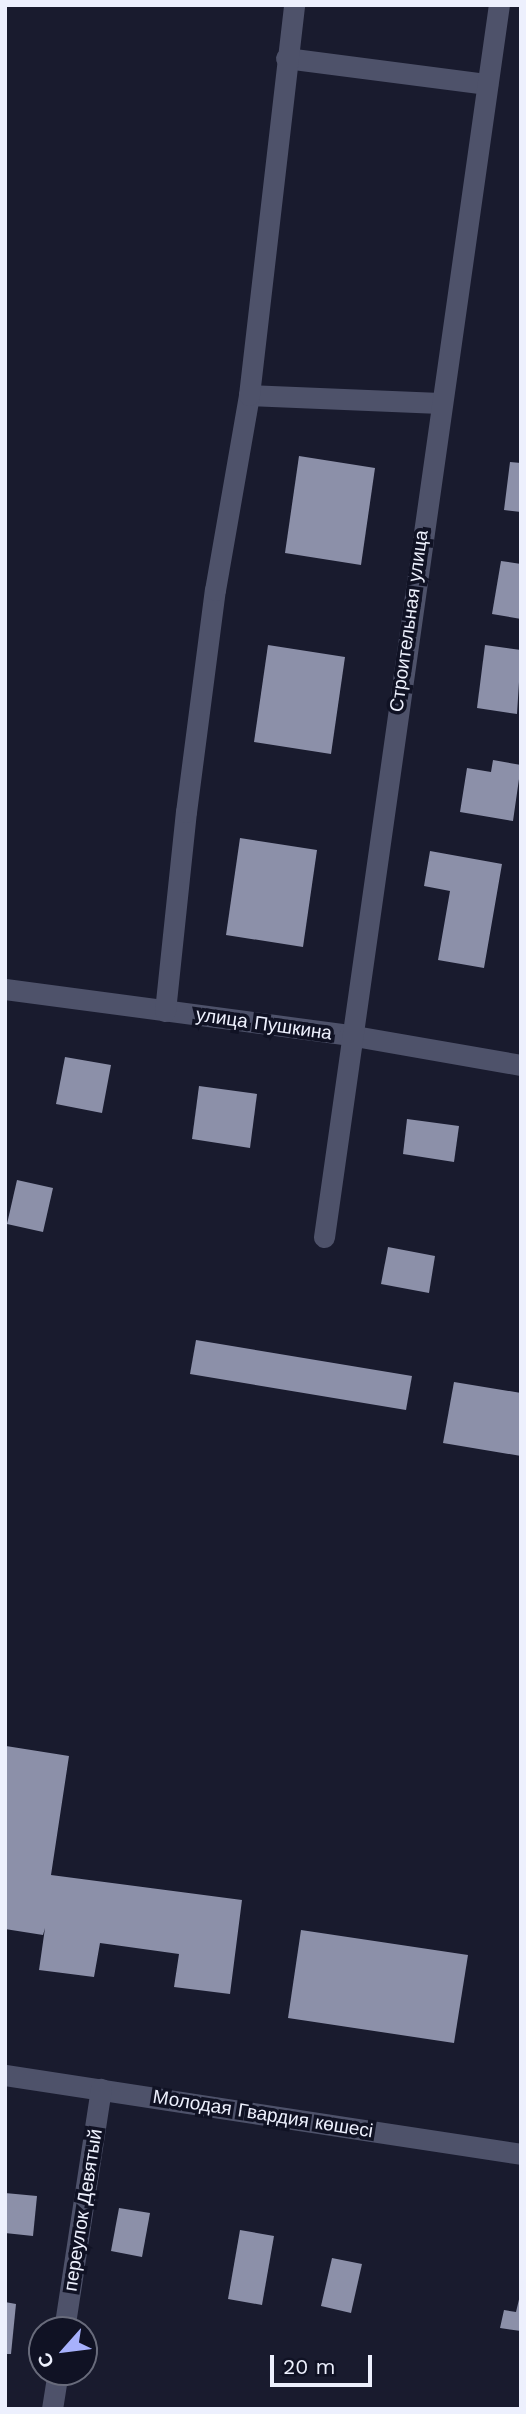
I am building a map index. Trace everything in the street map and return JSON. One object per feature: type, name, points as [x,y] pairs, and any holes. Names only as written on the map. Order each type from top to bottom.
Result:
[{"type":"street","points":[[165,1010],[215,590],[249,395],[294,5]]},
{"type":"street","name":"Строительная улица","points":[[324,1237],[349,1035],[499,5]]},
{"type":"street","points":[[286,58],[487,84]]},
{"type":"street","points":[[249,395],[440,403]]},
{"type":"street","name":"улица Пушкина","points":[[5,989],[349,1035],[521,1065]]},
{"type":"street","name":"Молодая Гвардия көшесі","points":[[5,2074],[521,2154]]},
{"type":"street","name":"переулок Девятый","points":[[66,2316],[101,2089]]},
{"type":"street","points":[[52,2409],[56,2386]]},
{"type":"building","points":[[299,456],[375,468],[361,565],[285,553]]},
{"type":"building","points":[[510,462],[521,463],[521,512],[504,510]]},
{"type":"building","points":[[501,561],[521,564],[521,619],[492,614]]},
{"type":"building","points":[[268,645],[345,657],[331,754],[254,742]]},
{"type":"building","points":[[485,645],[521,650],[517,714],[477,708]]},
{"type":"building","points":[[493,760],[521,765],[513,821],[460,812],[467,768],[491,772]]},
{"type":"building","points":[[240,838],[317,850],[303,947],[226,935]]},
{"type":"building","points":[[430,851],[502,864],[484,968],[438,960],[450,891],[424,886]]},
{"type":"building","points":[[65,1057],[111,1065],[102,1113],[56,1104]]},
{"type":"building","points":[[199,1086],[257,1094],[250,1148],[192,1139]]},
{"type":"building","points":[[407,1119],[459,1126],[454,1162],[403,1154]]},
{"type":"building","points":[[17,1180],[53,1188],[43,1232],[7,1224]]},
{"type":"building","points":[[388,1247],[435,1256],[429,1293],[381,1284]]},
{"type":"building","points":[[196,1340],[412,1376],[406,1410],[190,1374]]},
{"type":"building","points":[[454,1382],[521,1393],[521,1456],[443,1443]]},
{"type":"building","points":[[6,1746],[69,1756],[51,1875],[242,1900],[230,1994],[174,1987],[179,1954],[100,1943],[94,1977],[39,1970],[45,1928],[43,1935],[5,1929]]},
{"type":"building","points":[[301,1930],[468,1955],[454,2043],[288,2018]]},
{"type":"building","points":[[5,2193],[37,2196],[33,2236],[5,2233]]},
{"type":"building","points":[[119,2208],[150,2213],[142,2257],[111,2251]]},
{"type":"building","points":[[240,2230],[274,2236],[262,2305],[228,2299]]},
{"type":"building","points":[[332,2258],[362,2264],[351,2313],[321,2306]]},
{"type":"building","points":[[521,2291],[521,2331],[500,2328],[504,2310],[516,2312]]},
{"type":"building","points":[[5,2302],[16,2304],[11,2354],[5,2354]]}]
